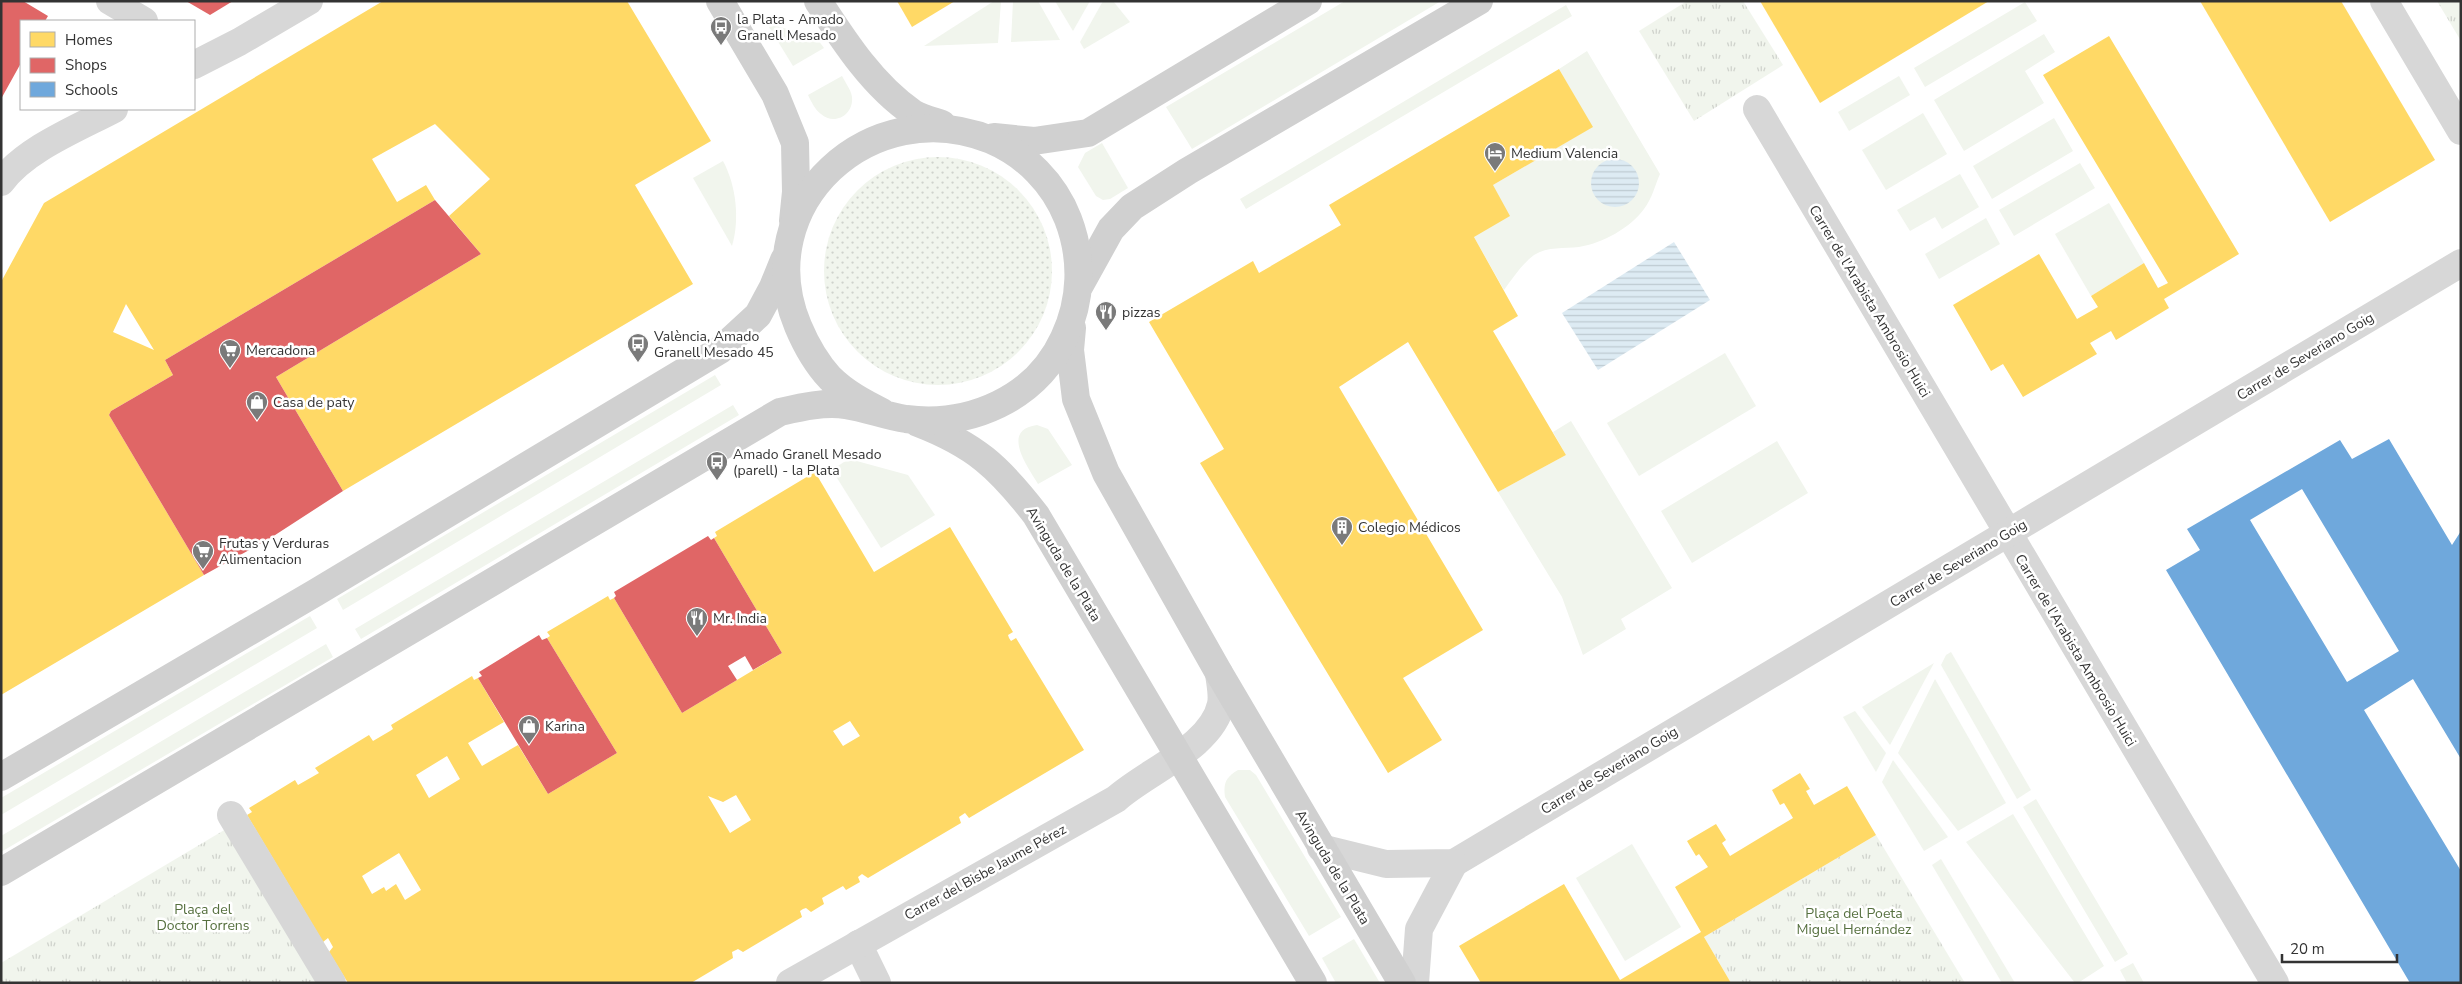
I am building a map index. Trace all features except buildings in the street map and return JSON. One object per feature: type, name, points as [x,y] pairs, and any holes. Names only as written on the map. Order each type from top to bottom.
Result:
[{"type":"main road","points":[[720,1],[775,94],[795,143],[796,192],[787,281],[792,311],[807,348],[830,378],[855,398],[894,415]]},
{"type":"main road","points":[[1,872],[780,412],[811,404],[844,405],[894,415],[933,420],[962,418],[990,409],[1013,397],[1033,381],[1058,351],[1073,316],[1078,288],[1080,269],[1076,238],[1061,202],[1038,170],[1007,147],[914,114],[884,89],[852,50],[818,1]]},
{"type":"main road","points":[[1,777],[315,593],[720,350],[758,315],[773,288],[804,205],[822,178],[844,156],[873,139],[903,130],[937,127],[1034,141],[1088,133],[1308,1]]},
{"type":"main road","points":[[1078,288],[1111,228],[1132,207],[1188,171],[1479,1]]},
{"type":"main road","name":"Avinguda de la Plata","points":[[1073,316],[1070,350],[1076,399],[1106,473],[1219,673],[1402,983]]},
{"type":"main road","name":"Avinguda de la Plata","points":[[894,415],[965,444],[996,468],[1024,499],[1041,524],[1313,983]]},
{"type":"street","points":[[110,1],[142,20]]},
{"type":"street","points":[[198,58],[239,42],[309,1]]},
{"type":"street","points":[[2384,1],[2461,131]]},
{"type":"street","name":"Carrer de l'Arabista Ambrosio Huici","points":[[1757,109],[2007,534],[2275,983]]},
{"type":"street","points":[[1,182],[7,174],[32,154],[112,110]]},
{"type":"street","name":"Carrer de Severiano Goig","points":[[1321,848],[1386,864],[1454,863],[2461,262]]},
{"type":"street","name":"Avinguda de la Plata","points":[[1178,755],[1199,740],[1215,721],[1221,703],[1219,673]]},
{"type":"street","name":"Carrer del Bisbe Jaume Pérez","points":[[790,983],[1116,799],[1132,784],[1178,755]]},
{"type":"street","points":[[231,815],[332,983]]},
{"type":"street","points":[[1415,983],[1419,929],[1454,863]]},
{"type":"street","points":[[858,944],[877,983]]},
{"type":"green space","points":[[994,1],[1001,1],[998,43],[924,46]]},
{"type":"green space","points":[[1013,1],[1038,1],[1060,40],[1011,42]]},
{"type":"green space","points":[[1055,1],[1090,1],[1073,31]]},
{"type":"green space","points":[[1103,1],[1113,1],[1130,22],[1084,49],[1080,42]]},
{"type":"green space","points":[[1345,1],[1441,1],[1192,149],[1166,107]]},
{"type":"green space","points":[[1687,1],[1743,1],[1783,65],[1694,121],[1639,31]]},
{"type":"green space","points":[[2437,1],[2461,1],[2461,41]]},
{"type":"green space","points":[[2025,2],[2037,21],[1925,87],[1914,68]]},
{"type":"green space","points":[[1566,5],[1572,16],[1246,209],[1240,199]]},
{"type":"green space","points":[[773,25],[812,36],[824,48],[793,66],[769,27]]},
{"type":"green space","points":[[2044,34],[2055,52],[2025,71],[2044,103],[1964,151],[1934,100]]},
{"type":"green space","points":[[1587,51],[1660,174],[1647,205],[1624,228],[1615,234],[1588,245],[1539,252],[1518,271],[1504,290],[1474,237],[1493,185],[1592,127],[1559,69]]},
{"type":"green space","points":[[842,76],[851,94],[852,103],[850,109],[842,117],[832,119],[817,110],[808,95]]},
{"type":"green space","points":[[1899,76],[1910,95],[1849,131],[1838,112]]},
{"type":"green space","points":[[1923,113],[1947,154],[1886,190],[1862,150]]},
{"type":"green space","points":[[2054,118],[2073,151],[1992,199],[1973,166]]},
{"type":"green space","points":[[1102,143],[1128,188],[1110,199],[1103,200],[1096,196],[1078,167],[1085,153]]},
{"type":"green space","points":[[927,157],[949,157],[971,162],[992,170],[1019,190],[1039,217],[1050,249],[1052,271],[1050,293],[1039,325],[1019,352],[992,372],[971,380],[949,385],[927,385],[905,380],[884,372],[857,352],[837,325],[829,304],[824,282],[824,260],[829,238],[837,217],[857,190],[884,170],[905,162]]},
{"type":"green space","points":[[723,161],[734,191],[736,225],[732,246],[693,178]]},
{"type":"green space","points":[[2080,163],[2095,188],[2014,236],[1999,210]]},
{"type":"green space","points":[[1960,174],[1979,207],[1942,229],[1935,217],[1910,231],[1897,210]]},
{"type":"green space","points":[[2109,203],[2144,263],[2091,296],[2055,234]]},
{"type":"green space","points":[[1986,218],[2000,244],[1939,279],[1925,254]]},
{"type":"green space","points":[[1725,353],[1756,406],[1639,476],[1607,423]]},
{"type":"green space","points":[[715,375],[721,385],[343,610],[337,599]]},
{"type":"green space","points":[[733,405],[739,415],[361,639],[355,629]]},
{"type":"green space","points":[[1571,421],[1672,588],[1621,619],[1626,629],[1583,655],[1562,597],[1498,492],[1566,455],[1553,432]]},
{"type":"green space","points":[[1037,425],[1048,429],[1072,465],[1038,484],[1028,468],[1018,441],[1020,434],[1026,428]]},
{"type":"green space","points":[[1777,441],[1808,493],[1692,563],[1661,511]]},
{"type":"green space","points":[[853,460],[908,475],[935,515],[881,548],[832,470],[844,462]]},
{"type":"green space","points":[[310,616],[317,628],[1,815],[1,798]]},
{"type":"green space","points":[[326,644],[333,657],[1,852],[1,836]]},
{"type":"green space","points":[[1951,652],[2031,790],[2017,799],[1941,665],[1946,655]]},
{"type":"green space","points":[[1934,663],[1890,745],[1862,707]]},
{"type":"green space","points":[[1935,679],[2006,803],[1958,831],[1898,753]]},
{"type":"green space","points":[[1855,711],[1886,753],[1876,772],[1843,717]]},
{"type":"green space","points":[[1893,760],[1948,837],[1924,851],[1882,782]]},
{"type":"green space","points":[[1238,770],[1250,770],[1256,775],[1341,917],[1309,936],[1225,797],[1224,788],[1226,781]]},
{"type":"green space","points":[[2036,799],[2128,954],[2115,962],[2023,807]]},
{"type":"green space","points":[[2013,814],[2104,966],[2078,983],[2075,983],[1966,842]]},
{"type":"green space","name":"Plaça del Doctor Torrens","points":[[226,829],[318,983],[1,983],[1,963]]},
{"type":"green space","name":"Plaça del Poeta Miguel Hernández","points":[[1876,835],[1965,983],[1731,983],[1704,937]]},
{"type":"green space","points":[[1632,844],[1681,927],[1625,961],[1576,878]]},
{"type":"green space","points":[[1941,859],[2015,983],[2002,983],[1932,865]]},
{"type":"green space","points":[[1354,939],[1380,983],[1336,983],[1322,958]]},
{"type":"green space","points":[[2133,963],[2144,983],[2127,983],[2120,970]]},
{"type":"shaded area","points":[[1610,159],[1620,159],[1632,166],[1639,178],[1639,188],[1632,200],[1620,207],[1610,207],[1602,203],[1595,196],[1591,188],[1591,178],[1595,170],[1602,163]]},
{"type":"shaded area","points":[[1674,242],[1710,300],[1598,370],[1562,313]]},
{"type":"place","name":"la Plata - Amado Granell Mesado","points":[[721,46]]},
{"type":"place","name":"Medium Valencia","points":[[1495,172]]},
{"type":"place","name":"pizzas","points":[[1106,331]]},
{"type":"place","name":"València, Amado Granell Mesado 45","points":[[638,363]]},
{"type":"place","name":"Mercadona","points":[[230,369]]},
{"type":"place","name":"Casa de paty","points":[[257,421]]},
{"type":"place","name":"Amado Granell Mesado (parell) - la Plata","points":[[717,481]]},
{"type":"place","name":"Colegio Médicos","points":[[1342,546]]},
{"type":"place","name":"Frutas y Verduras Alimentacion","points":[[203,570]]},
{"type":"place","name":"Mr. India","points":[[697,637]]},
{"type":"place","name":"Karina","points":[[529,745]]}]
